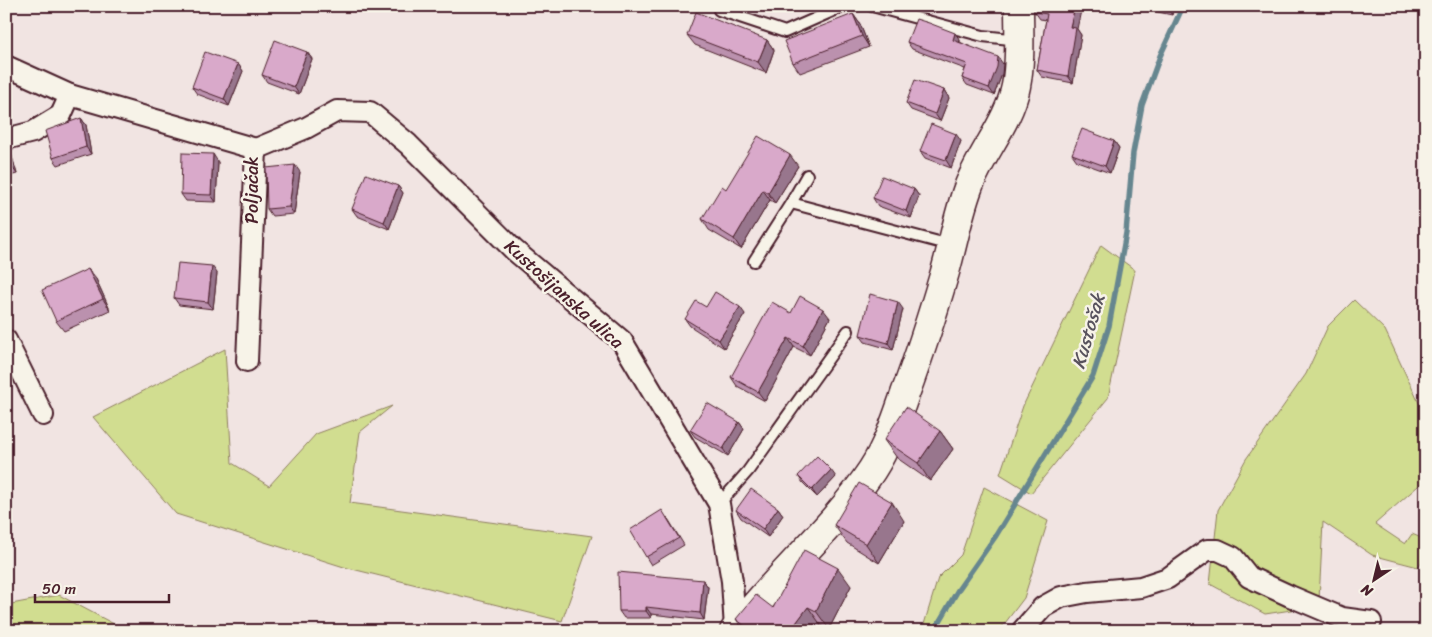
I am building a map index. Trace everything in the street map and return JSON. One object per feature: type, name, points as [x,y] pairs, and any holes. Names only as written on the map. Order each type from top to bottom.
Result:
[{"type":"street","name":"Kustošijanska ulica","points":[[734,630],[759,599],[842,510],[872,469],[890,434],[916,364],[968,187],[1001,123],[1016,87],[1020,40],[1019,6]]},
{"type":"street","name":"Poljačak","points":[[6,66],[70,95],[256,149],[247,361]]},
{"type":"street","points":[[6,139],[34,132],[61,115],[70,95]]},
{"type":"street","name":"Kustošijanska ulica","points":[[256,149],[306,128],[337,111],[370,112],[408,144],[514,250],[622,340],[719,504],[732,582],[734,630]]},
{"type":"street","points":[[6,340],[43,415]]},
{"type":"street","points":[[1022,631],[1043,607],[1061,597],[1087,592],[1141,587],[1168,578],[1207,550],[1218,550],[1233,557],[1249,577],[1290,596],[1342,618],[1371,622]]},
{"type":"lane","points":[[719,10],[785,32],[844,6]]},
{"type":"lane","points":[[872,6],[983,36],[1020,40]]},
{"type":"lane","points":[[754,261],[807,175]]},
{"type":"lane","points":[[791,203],[951,245]]},
{"type":"lane","points":[[719,504],[748,471],[848,331]]},
{"type":"green space","points":[[1101,245],[1135,270],[1108,398],[1031,493],[1000,474],[1023,406]]},
{"type":"green space","points":[[1354,300],[1385,330],[1426,418],[1426,479],[1375,524],[1405,544],[1412,534],[1426,540],[1426,554],[1418,567],[1372,555],[1323,522],[1319,600],[1298,609],[1265,614],[1210,584],[1218,510],[1246,459],[1306,374],[1328,326]]},
{"type":"green space","points":[[225,349],[232,463],[269,486],[316,434],[392,406],[360,432],[350,503],[592,536],[562,621],[344,567],[176,514],[93,417]]},
{"type":"green space","points":[[984,487],[1048,521],[1024,598],[999,631],[922,631],[938,578],[961,555]]},
{"type":"green space","points":[[59,595],[127,631],[6,631],[6,605]]},
{"type":"building","points":[[1036,6],[1075,6],[1070,27],[1076,28],[1068,76],[1037,70],[1047,14],[1035,12]]},
{"type":"building","points":[[696,12],[767,40],[758,62],[687,35]]},
{"type":"building","points":[[853,14],[862,36],[793,63],[784,41]]},
{"type":"building","points":[[916,19],[955,33],[953,40],[998,57],[997,67],[989,88],[962,78],[967,64],[907,42]]},
{"type":"building","points":[[275,40],[307,52],[294,87],[262,75]]},
{"type":"building","points":[[205,52],[238,64],[224,99],[192,87]]},
{"type":"building","points":[[915,80],[944,90],[935,114],[906,103]]},
{"type":"building","points":[[81,118],[86,147],[53,158],[45,131]]},
{"type":"building","points":[[931,124],[956,134],[946,160],[920,151]]},
{"type":"building","points":[[1082,129],[1114,141],[1105,166],[1072,154]]},
{"type":"building","points":[[758,136],[790,155],[768,193],[763,190],[734,239],[702,219],[722,186],[726,189]]},
{"type":"building","points":[[6,147],[12,167],[6,168]]},
{"type":"building","points":[[182,153],[213,154],[211,195],[181,194]]},
{"type":"building","points":[[295,165],[289,207],[267,209],[266,168]]},
{"type":"building","points":[[366,174],[398,186],[384,222],[352,209]]},
{"type":"building","points":[[882,176],[914,189],[906,211],[873,198]]},
{"type":"building","points":[[178,263],[212,266],[208,302],[174,298]]},
{"type":"building","points":[[88,269],[103,299],[56,321],[42,290]]},
{"type":"building","points":[[715,292],[740,307],[719,340],[685,319],[696,301],[706,307]]},
{"type":"building","points":[[870,294],[898,302],[888,343],[860,335]]},
{"type":"building","points":[[800,296],[823,309],[803,346],[788,338],[758,392],[731,377],[772,302],[791,313]]},
{"type":"building","points":[[707,403],[739,422],[723,449],[690,430]]},
{"type":"building","points":[[906,407],[940,431],[918,463],[884,440]]},
{"type":"building","points":[[817,456],[831,470],[812,490],[798,476]]},
{"type":"building","points":[[859,483],[892,502],[866,544],[834,525]]},
{"type":"building","points":[[751,489],[778,508],[763,529],[736,510]]},
{"type":"building","points":[[662,510],[679,538],[646,557],[630,530]]},
{"type":"building","points":[[804,550],[838,568],[816,611],[808,607],[790,631],[751,631],[736,619],[756,595],[773,608]]},
{"type":"building","points":[[618,572],[703,580],[700,613],[646,607],[646,611],[619,611]]},
{"type":"waterway","name":"Kustošak","points":[[934,631],[958,590],[995,537],[1093,376],[1109,326],[1126,233],[1133,153],[1142,105],[1160,56],[1183,6]]}]
